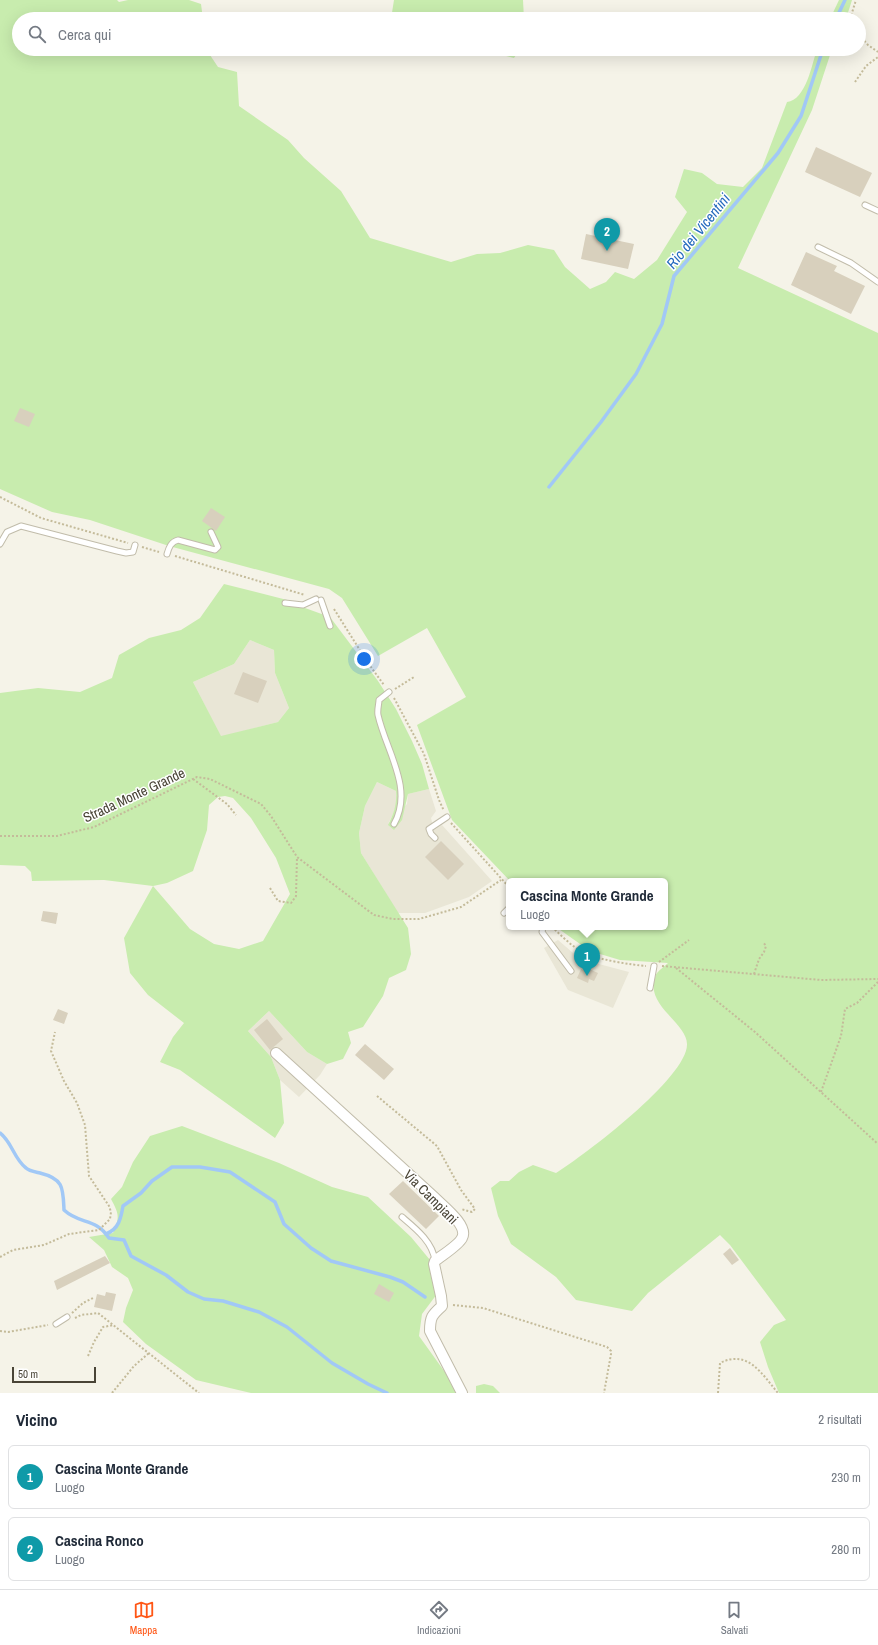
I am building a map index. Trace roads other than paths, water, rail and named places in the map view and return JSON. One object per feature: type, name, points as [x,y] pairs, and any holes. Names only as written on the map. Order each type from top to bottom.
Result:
[{"type":"street","name":"Via Campiani","points":[[276,1053],[454,1216],[461,1226],[463,1233],[462,1239],[435,1260]]},
{"type":"street","points":[[435,1260],[434,1264],[442,1306],[432,1316],[430,1321],[430,1331],[462,1393]]},
{"type":"lane","points":[[865,205],[878,211]]},
{"type":"lane","points":[[818,247],[851,263],[878,282]]},
{"type":"lane","points":[[0,544],[7,532],[21,526],[117,551],[133,552],[135,545]]},
{"type":"lane","points":[[167,554],[169,546],[178,540],[214,550],[218,547],[211,532]]},
{"type":"lane","points":[[285,603],[303,606],[318,599],[330,626]]},
{"type":"lane","points":[[389,692],[379,700],[378,714],[400,780],[402,801],[398,817],[394,824]]},
{"type":"lane","points":[[435,838],[429,829],[447,817]]},
{"type":"lane","points":[[542,930],[571,971]]},
{"type":"lane","points":[[650,988],[654,966]]},
{"type":"lane","points":[[402,1216],[415,1228],[429,1246],[434,1253],[435,1260]]},
{"type":"lane","points":[[56,1324],[67,1317]]},
{"type":"waterway","name":"Rio dei Vicentini","points":[[839,12],[845,0]]},
{"type":"waterway","name":"Rio dei Vicentini","points":[[549,487],[601,422],[636,374],[662,324],[674,276],[778,153],[801,116],[821,56]]},
{"type":"waterway","points":[[0,1133],[26,1168],[31,1171],[48,1175],[58,1182],[62,1190],[64,1210],[70,1215],[98,1227],[104,1231],[109,1238],[124,1240],[131,1256],[166,1275],[188,1292],[204,1299],[223,1301],[259,1312],[287,1327],[332,1363],[387,1393]]},
{"type":"waterway","points":[[106,1234],[114,1229],[119,1223],[123,1206],[141,1193],[152,1181],[172,1167],[200,1167],[230,1172],[275,1202],[284,1224],[311,1248],[331,1261],[390,1277],[403,1282],[425,1297]]},
{"type":"place","name":"Cascina Ronco","points":[[607,251]]},
{"type":"place","name":"Cascina Monte Grande","points":[[587,976]]}]
